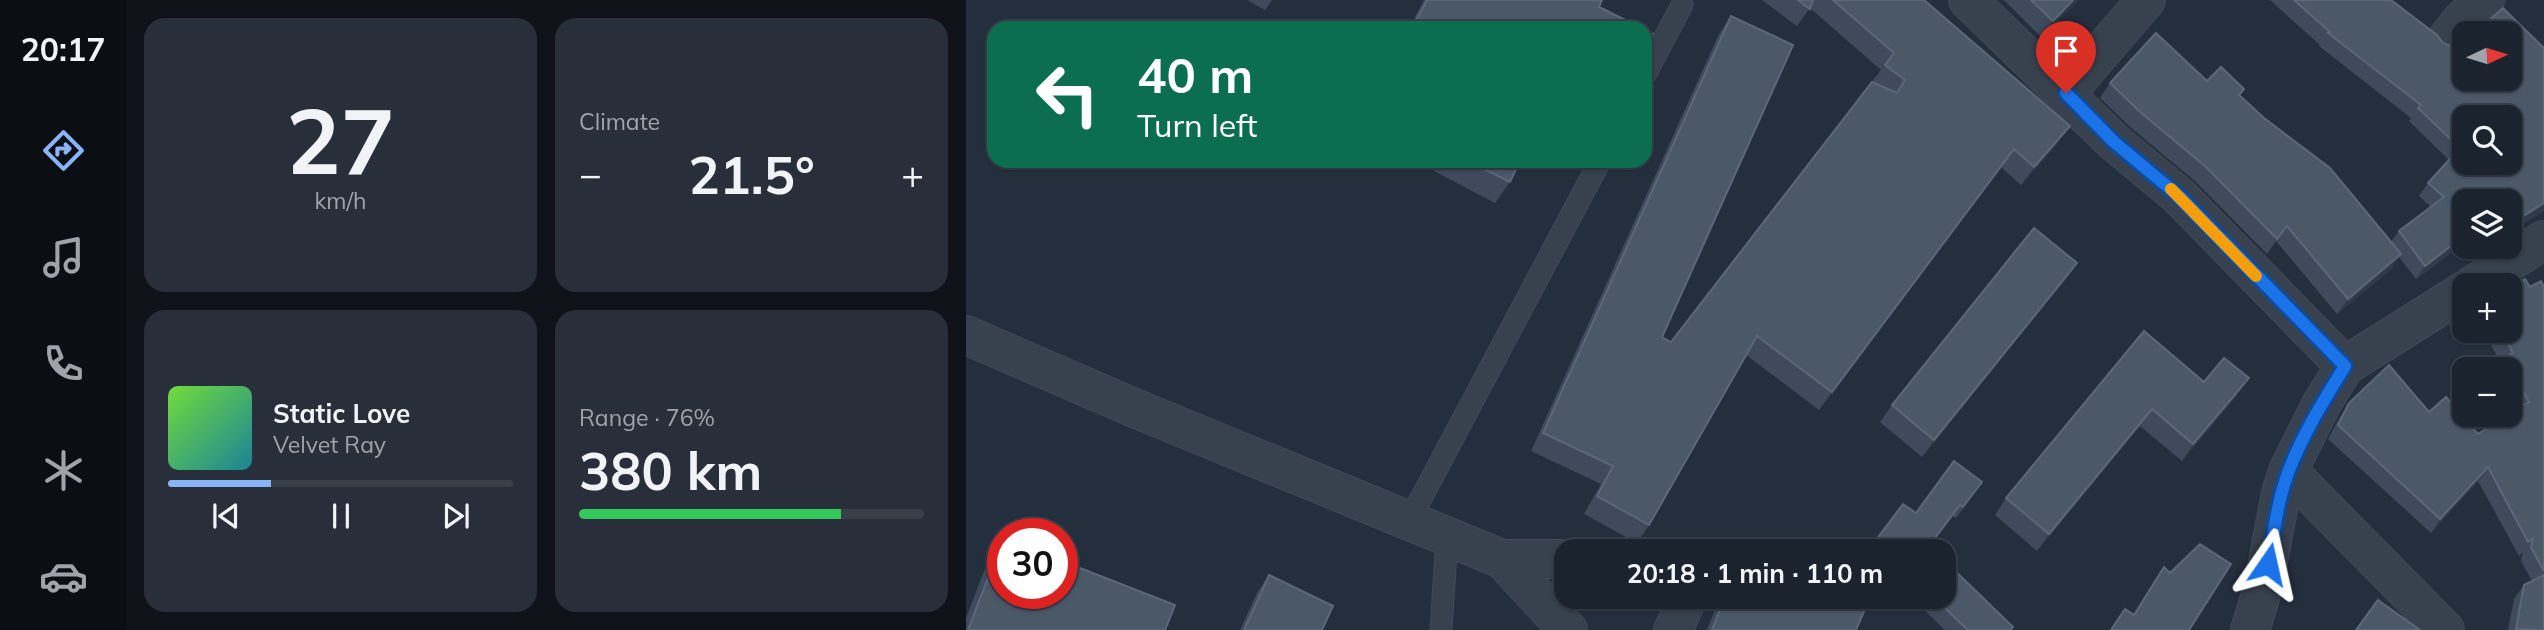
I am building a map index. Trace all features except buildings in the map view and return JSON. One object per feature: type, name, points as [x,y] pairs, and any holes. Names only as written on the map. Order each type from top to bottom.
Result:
[{"type":"street","points":[[1968,0],[2114,142],[2180,197],[2345,366]]},
{"type":"street","points":[[2066,93],[2146,0]]},
{"type":"street","points":[[2447,39],[2462,20],[2485,0]]},
{"type":"street","points":[[2492,273],[2544,240]]},
{"type":"street","points":[[2250,630],[2263,588],[2281,493],[2288,471],[2322,403],[2345,366],[2452,299]]},
{"type":"street","points":[[966,335],[1502,559],[1554,559]]},
{"type":"street","points":[[2288,471],[2445,630]]},
{"type":"street","points":[[1502,559],[1568,630]]},
{"type":"street","points":[[1673,630],[1683,609]]},
{"type":"lane","points":[[1652,62],[1682,5]]},
{"type":"lane","points":[[1409,521],[1596,168]]},
{"type":"lane","points":[[1441,630],[1447,537]]},
{"type":"slow traffic","points":[[2171,189],[2256,276]]},
{"type":"route","points":[[2066,93],[2114,142],[2180,197],[2345,366],[2322,403],[2288,471],[2281,493],[2268,564]]}]
